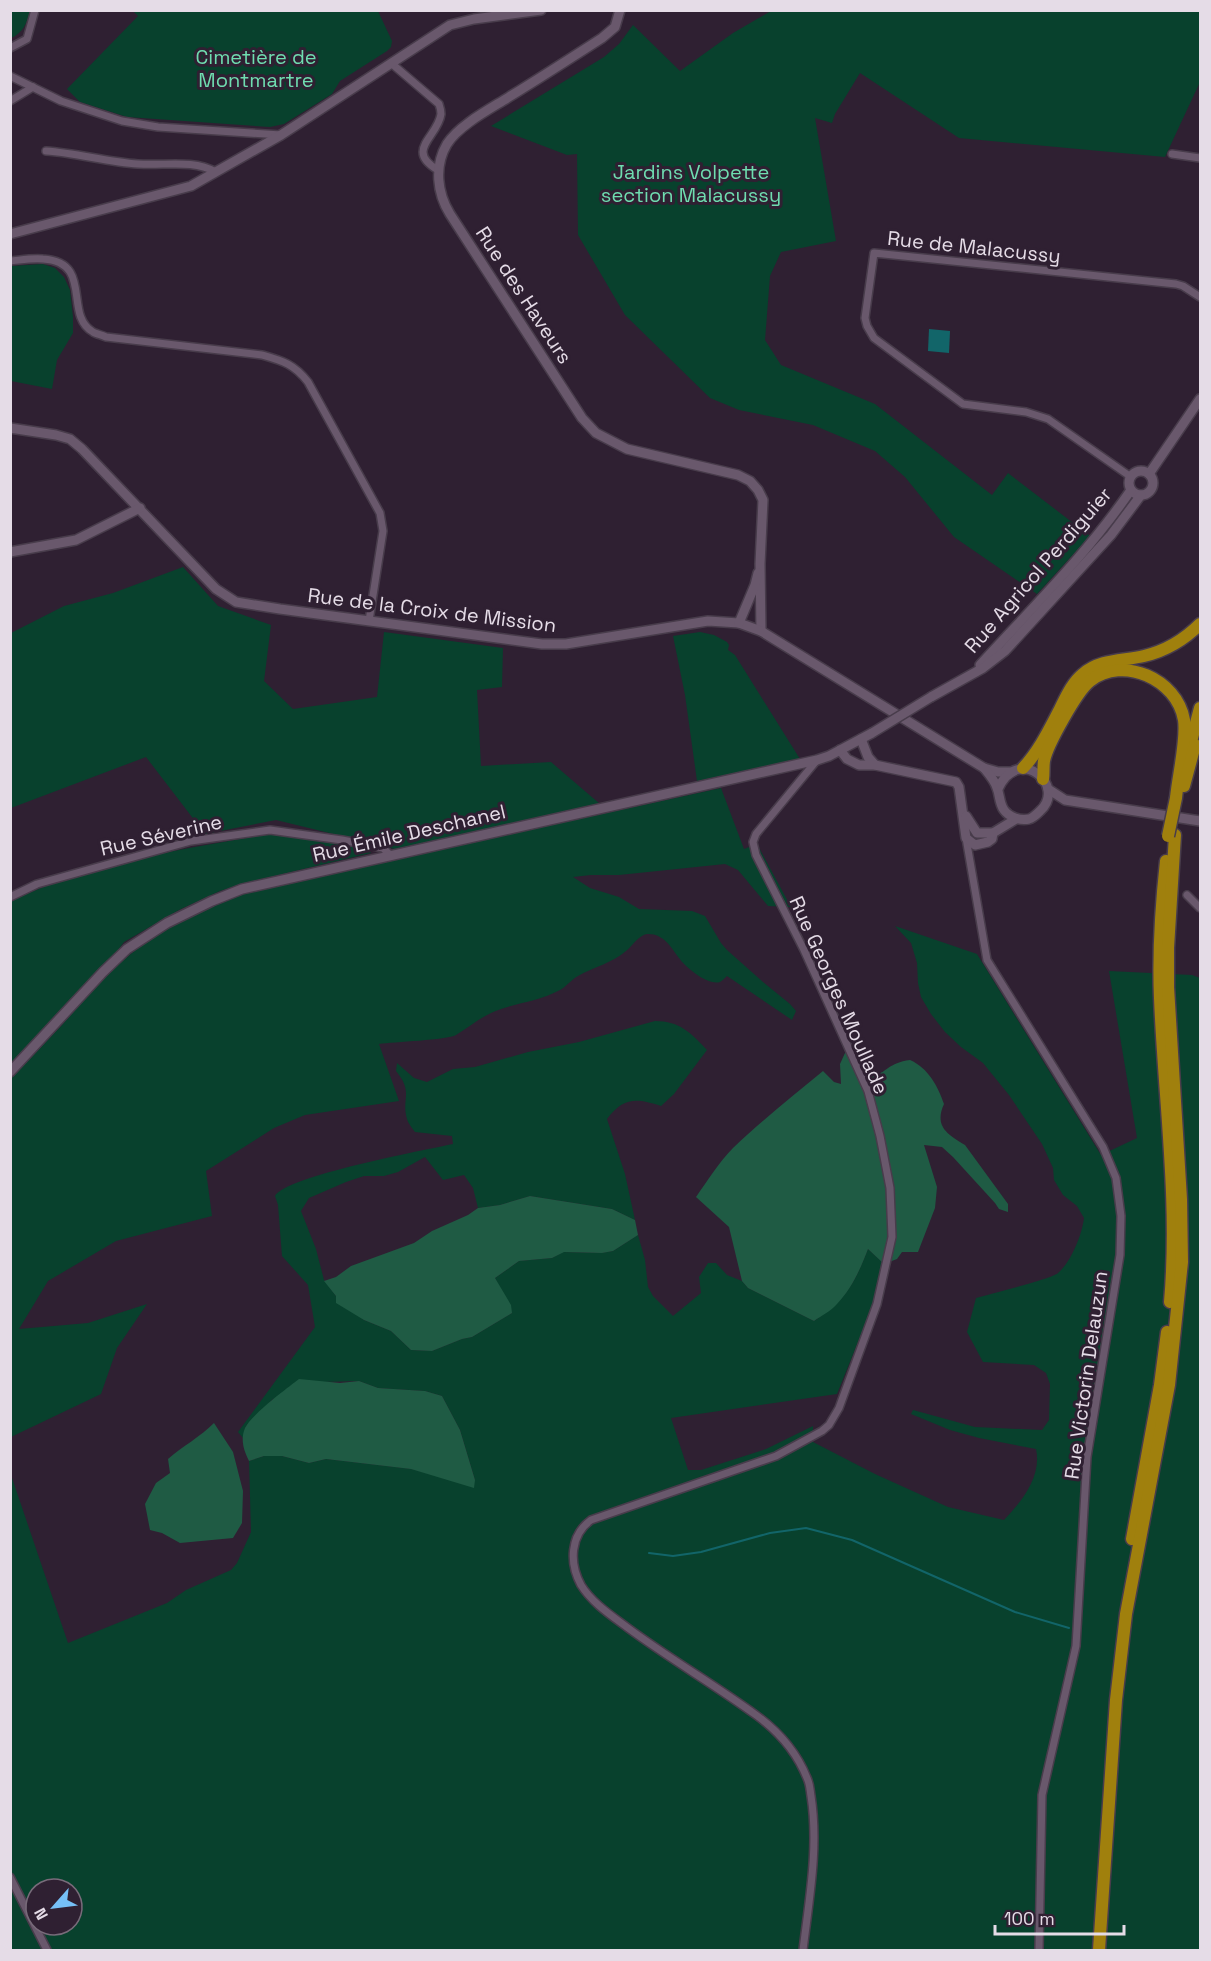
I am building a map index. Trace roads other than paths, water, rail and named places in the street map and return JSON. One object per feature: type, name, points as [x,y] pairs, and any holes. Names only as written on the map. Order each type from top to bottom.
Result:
[{"type":"highway","points":[[1017,770],[1037,752],[1069,692],[1081,675],[1094,667],[1112,661],[1145,656],[1166,648],[1189,635],[1200,624]]},
{"type":"highway","points":[[1046,784],[1044,761],[1048,749],[1081,690],[1091,680],[1102,675],[1117,670],[1133,670],[1161,683],[1181,710],[1184,732],[1179,799]]},
{"type":"highway","points":[[1092,1950],[1113,1654],[1160,1385],[1171,1294],[1171,1197],[1160,996],[1159,929],[1172,836],[1200,708]]},
{"type":"highway","points":[[1179,799],[1200,727]]},
{"type":"highway","points":[[1186,777],[1200,741]]},
{"type":"highway","points":[[1099,1950],[1116,1700],[1126,1614],[1169,1385],[1182,1262],[1181,1199],[1168,987],[1172,836]]},
{"type":"main road","points":[[10,234],[191,186],[281,135],[450,25],[460,21],[541,10]]},
{"type":"main road","name":"Rue des Haveurs","points":[[620,10],[615,27],[602,38],[475,118],[455,135],[446,145],[438,170],[441,196],[444,205],[582,418],[596,433],[627,450],[738,475],[750,481],[754,486],[763,501],[760,564],[762,631]]},
{"type":"main road","name":"Rue Agricol Perdiguier","points":[[1149,474],[1200,399]]},
{"type":"main road","name":"Rue de la Croix de Mission","points":[[10,428],[70,439],[140,508],[216,590],[236,602],[542,644],[566,644],[708,621],[739,623],[762,631],[984,768]]},
{"type":"main road","name":"Rue Agricol Perdiguier","points":[[872,733],[991,663],[1005,651],[1098,550],[1141,495],[1149,493],[1153,487],[1153,480],[1143,471],[1136,472],[1129,483],[1131,490],[1141,495]]},
{"type":"main road","name":"Rue Agricol Perdiguier","points":[[972,674],[1071,567],[1110,521],[1131,490]]},
{"type":"main road","points":[[10,552],[76,540],[140,508]]},
{"type":"main road","name":"Rue des Haveurs","points":[[739,623],[755,585],[760,564]]},
{"type":"main road","name":"Rue Émile Deschanel","points":[[10,1072],[119,956],[167,923],[242,889],[817,760],[872,733]]},
{"type":"main road","points":[[861,739],[868,758],[875,765]]},
{"type":"main road","points":[[840,750],[847,759],[860,765],[875,765],[956,782],[959,787],[966,838],[978,846],[992,839],[1004,810]]},
{"type":"main road","points":[[984,768],[998,772],[1035,771],[1065,800]]},
{"type":"main road","points":[[984,768],[998,789],[1004,810],[1016,819]]},
{"type":"main road","points":[[998,789],[1002,780],[1017,770]]},
{"type":"main road","points":[[962,809],[977,833],[996,830],[1016,819],[1036,816],[1045,807],[1048,799],[1046,784]]},
{"type":"main road","points":[[1045,807],[1065,800],[1200,821]]},
{"type":"street","points":[[10,48],[27,39],[35,10]]},
{"type":"street","points":[[391,63],[439,104],[441,114],[424,144],[423,152],[427,164],[438,170]]},
{"type":"street","points":[[10,76],[61,101],[122,121],[158,127],[281,135]]},
{"type":"street","points":[[10,101],[33,87]]},
{"type":"street","points":[[46,151],[138,164],[198,164],[216,172]]},
{"type":"street","points":[[1172,154],[1200,158]]},
{"type":"street","name":"Rue de Malacussy","points":[[1131,477],[1048,418],[1026,412],[963,404],[874,338],[865,318],[874,253],[1176,284],[1200,297]]},
{"type":"street","points":[[10,261],[44,259],[59,263],[70,271],[76,284],[81,320],[91,332],[106,337],[262,355],[282,361],[297,369],[308,382],[380,513],[383,531],[369,621]]},
{"type":"street","name":"Rue Georges Moullade","points":[[803,1950],[814,1844],[814,1814],[808,1780],[791,1749],[757,1716],[652,1646],[594,1600],[581,1585],[574,1566],[572,1548],[583,1525],[591,1520],[776,1456],[822,1431],[829,1425],[839,1408],[877,1304],[892,1237],[890,1188],[868,1091],[804,950],[756,855],[753,842],[756,834],[817,760]]},
{"type":"street","name":"Rue Séverine","points":[[10,897],[37,884],[191,841],[270,830],[383,848],[391,856]]},
{"type":"street","name":"Rue Victorin Delauzun","points":[[966,838],[987,960],[1103,1147],[1116,1178],[1121,1216],[1120,1255],[1087,1458],[1076,1646],[1042,1795],[1038,1950]]},
{"type":"street","points":[[1186,895],[1200,908]]},
{"type":"street","points":[[10,1878],[47,1950]]},
{"type":"waterway","points":[[649,1553],[673,1556],[701,1552],[770,1533],[806,1528],[852,1540],[1015,1612],[1069,1628]]},
{"type":"park label","name":"Cimetière de Montmartre","points":[[256,68]]},
{"type":"park label","name":"Jardins Volpette section Malacussy","points":[[691,184]]}]
